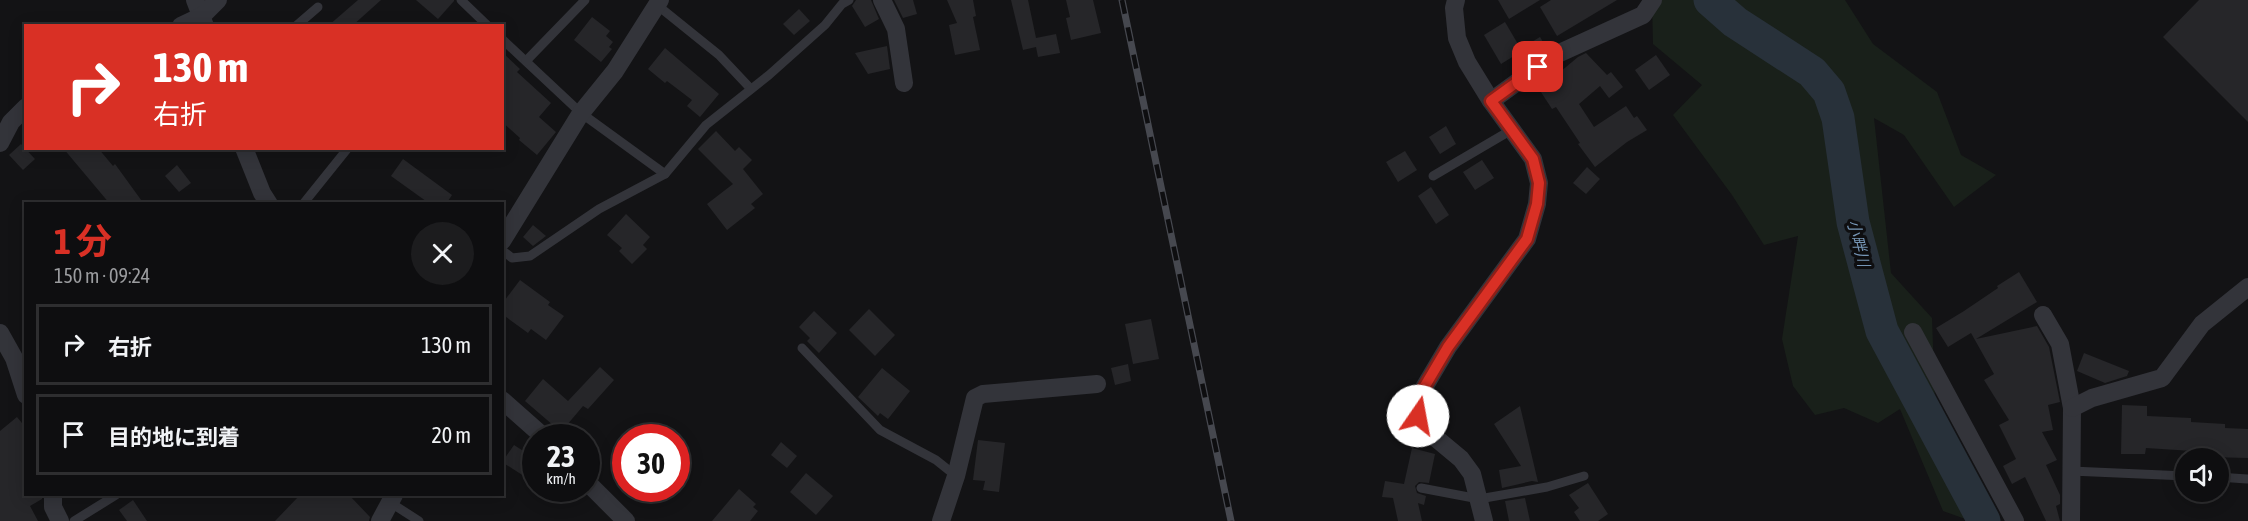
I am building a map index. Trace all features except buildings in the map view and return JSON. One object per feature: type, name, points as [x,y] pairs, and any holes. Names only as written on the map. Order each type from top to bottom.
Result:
[{"type":"street","points":[[184,24],[218,0]]},
{"type":"street","points":[[882,0],[896,29],[904,83]]},
{"type":"street","points":[[1456,0],[1457,38],[1467,62],[1491,101],[1533,159],[1539,183],[1537,204],[1527,239],[1448,347],[1422,391],[1418,416],[1431,434],[1461,459],[1472,474],[1484,521]]},
{"type":"street","points":[[1491,101],[1553,56],[1642,15],[1653,0]]},
{"type":"street","points":[[504,238],[581,113],[615,71],[659,2]]},
{"type":"street","points":[[0,143],[12,122],[24,109]]},
{"type":"street","points":[[245,150],[268,202]]},
{"type":"street","points":[[2072,408],[2091,398],[2162,378],[2202,324],[2248,287]]},
{"type":"street","points":[[2043,315],[2060,344],[2072,408],[2072,521]]},
{"type":"street","points":[[1913,332],[2015,521]]},
{"type":"street","points":[[0,333],[14,358],[24,389]]},
{"type":"street","points":[[941,521],[956,476],[975,398],[983,393],[1097,384]]},
{"type":"street","points":[[504,402],[529,424]]},
{"type":"street","points":[[600,495],[626,521]]},
{"type":"street","points":[[53,496],[53,507],[60,521]]},
{"type":"street","points":[[380,521],[392,499]]},
{"type":"lane","points":[[461,0],[486,24]]},
{"type":"lane","points":[[526,61],[585,0]]},
{"type":"lane","points":[[504,252],[512,258],[530,256],[599,209],[665,174],[706,125],[825,25],[842,4],[849,0]]},
{"type":"lane","points":[[659,2],[719,56],[751,89]]},
{"type":"lane","points":[[298,24],[318,7]]},
{"type":"lane","points":[[504,41],[581,113],[665,174]]},
{"type":"lane","points":[[1433,176],[1513,129]]},
{"type":"lane","points":[[305,202],[346,150]]},
{"type":"lane","points":[[802,348],[880,430],[936,460],[956,476]]},
{"type":"lane","points":[[2072,471],[2175,476]]},
{"type":"lane","points":[[1421,488],[1479,499],[1547,487],[1584,476]]},
{"type":"lane","points":[[2229,477],[2247,478]]},
{"type":"lane","points":[[74,521],[114,496]]},
{"type":"lane","points":[[392,499],[419,521]]},
{"type":"shaded area","points":[[1652,0],[1845,0],[1873,44],[1937,92],[1961,155],[1996,175],[1954,207],[1904,135],[1874,118],[1891,273],[1932,318],[1935,402],[1995,521],[1971,521],[1943,511],[1900,409],[1878,423],[1844,408],[1815,415],[1793,386],[1782,339],[1798,236],[1764,245],[1732,195],[1673,115],[1702,85],[1653,44]]},
{"type":"waterway","name":"小畔川","points":[[1710,0],[1735,22],[1812,72],[1829,92],[1838,118],[1853,222],[1882,331],[1984,521]]},
{"type":"railway","points":[[1122,0],[1231,521]]},
{"type":"route","points":[[1418,416],[1422,391],[1448,347],[1527,239],[1537,204],[1539,183],[1533,159],[1491,101],[1538,67]]}]
